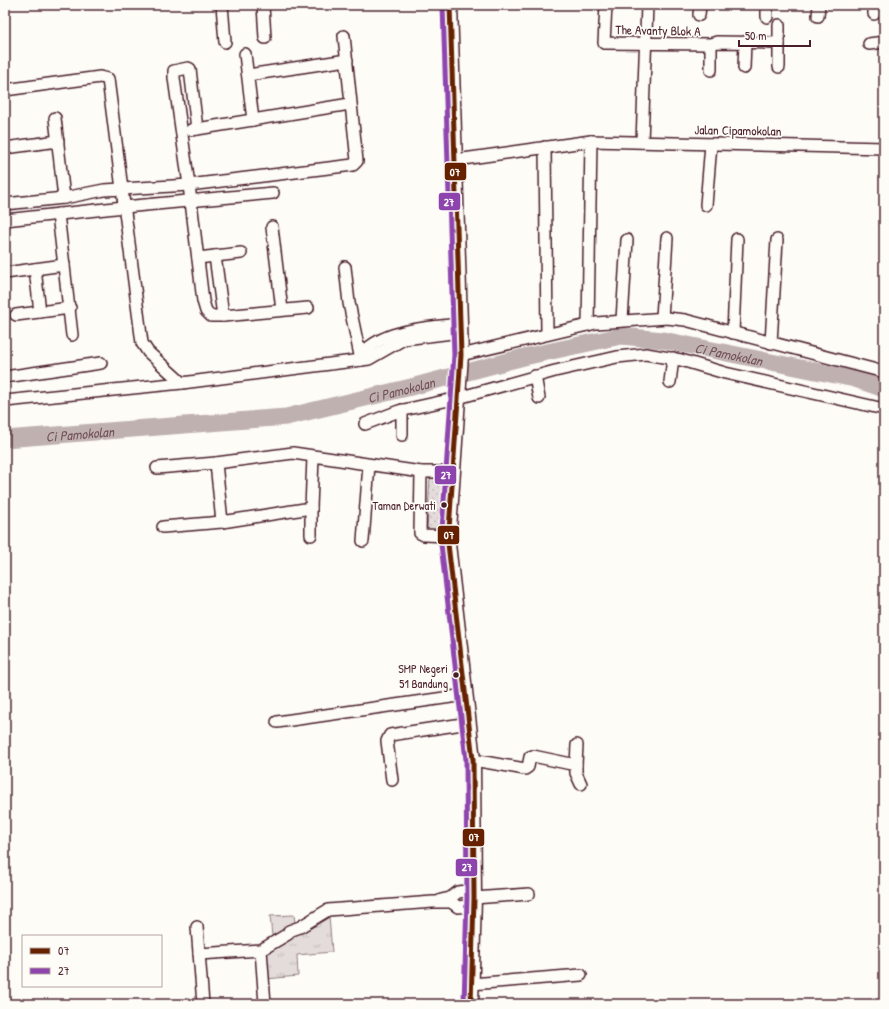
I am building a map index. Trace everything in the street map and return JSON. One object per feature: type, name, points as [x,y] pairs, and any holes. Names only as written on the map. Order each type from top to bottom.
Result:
[{"type":"main road","points":[[450,5],[460,358],[448,536],[473,760],[474,898],[471,1004]]},
{"type":"street","points":[[222,5],[225,42]]},
{"type":"street","points":[[263,5],[265,38]]},
{"type":"street","name":"The Avanty Blok A","points":[[606,5],[604,43],[779,43]]},
{"type":"street","points":[[642,142],[647,5]]},
{"type":"street","points":[[767,5],[767,17]]},
{"type":"street","points":[[778,67],[779,25]]},
{"type":"street","points":[[5,220],[58,214],[123,198],[189,185],[354,164],[357,161],[344,36]]},
{"type":"street","points":[[744,68],[745,42]]},
{"type":"street","points":[[869,44],[884,42]]},
{"type":"street","points":[[711,44],[711,70]]},
{"type":"street","points":[[245,54],[253,120]]},
{"type":"street","points":[[248,75],[347,60]]},
{"type":"street","points":[[197,129],[190,69],[177,69],[174,71],[174,78],[189,185],[202,301],[206,311],[213,317],[308,308]]},
{"type":"street","points":[[5,90],[100,77],[108,79],[142,343],[148,352],[182,383]]},
{"type":"street","points":[[182,132],[350,104]]},
{"type":"street","points":[[55,118],[64,198]]},
{"type":"street","points":[[5,148],[58,141]]},
{"type":"street","points":[[588,325],[591,141]]},
{"type":"street","name":"Jalan Cipamokolan","points":[[455,154],[545,148],[591,141],[884,148]]},
{"type":"street","points":[[706,205],[712,144]]},
{"type":"street","points":[[545,148],[547,333]]},
{"type":"street","points":[[5,204],[64,198],[104,190],[123,198],[191,201],[273,193]]},
{"type":"street","points":[[58,214],[72,335]]},
{"type":"street","points":[[272,227],[282,310]]},
{"type":"street","points":[[662,318],[667,238]]},
{"type":"street","points":[[733,333],[737,239]]},
{"type":"street","points":[[622,320],[627,240]]},
{"type":"street","points":[[771,343],[777,240]]},
{"type":"street","points":[[198,258],[241,253]]},
{"type":"street","points":[[215,256],[223,316]]},
{"type":"street","points":[[5,273],[64,265]]},
{"type":"street","points":[[345,267],[349,303],[361,360]]},
{"type":"street","points":[[35,269],[40,312]]},
{"type":"street","points":[[16,314],[70,308]]},
{"type":"street","points":[[460,358],[547,333],[622,320],[662,318],[685,320],[884,372]]},
{"type":"street","points":[[361,360],[366,349],[392,335],[416,329],[460,328]]},
{"type":"street","points":[[366,424],[402,410],[535,376],[617,357],[646,354],[673,358],[725,373],[884,409]]},
{"type":"street","points":[[670,382],[673,358]]},
{"type":"street","points":[[5,401],[182,383],[361,360]]},
{"type":"street","points":[[5,377],[101,363]]},
{"type":"street","points":[[535,376],[539,398]]},
{"type":"street","points":[[402,410],[402,435]]},
{"type":"street","points":[[157,468],[216,463],[293,452],[305,453],[313,457],[421,472],[452,472]]},
{"type":"street","points":[[311,535],[313,457]]},
{"type":"street","points":[[216,463],[222,522]]},
{"type":"street","points":[[364,541],[369,465]]},
{"type":"street","points":[[421,472],[420,533],[424,535],[448,536]]},
{"type":"street","points":[[163,527],[222,522],[311,508]]},
{"type":"street","points":[[277,722],[465,695]]},
{"type":"street","points":[[392,780],[387,741],[390,734],[469,723]]},
{"type":"street","points":[[577,745],[576,773],[581,784]]},
{"type":"street","points":[[473,760],[526,769],[528,767],[530,757],[533,756],[576,765]]},
{"type":"street","points":[[432,902],[450,898],[458,892],[474,898],[528,894]]},
{"type":"street","points":[[199,954],[261,950],[288,934],[298,931],[299,927],[328,910],[432,902],[450,902],[458,907],[474,898]]},
{"type":"street","points":[[197,927],[202,1004]]},
{"type":"street","points":[[261,950],[265,1004]]},
{"type":"street","points":[[471,984],[581,975]]},
{"type":"green space","name":"Taman Derwati","points":[[430,476],[444,477],[441,531],[427,531]]},
{"type":"green space","points":[[294,915],[295,923],[329,916],[332,952],[297,955],[298,976],[266,979],[264,952],[273,946],[270,916]]},
{"type":"waterway","name":"Ci Pamokolan","points":[[5,439],[286,417],[411,387],[524,357],[621,336],[663,340],[855,379],[884,389]]},
{"type":"transit line","name":"27","points":[[443,5],[454,355],[441,544],[466,760],[467,898],[464,1004]]},
{"type":"transit line","name":"07","points":[[450,5],[461,355],[448,544],[473,760],[474,898],[471,1004]]},
{"type":"place","name":"Taman Derwati","points":[[444,505]]},
{"type":"place","name":"SMP Negeri 51 Bandung","points":[[456,675]]}]
